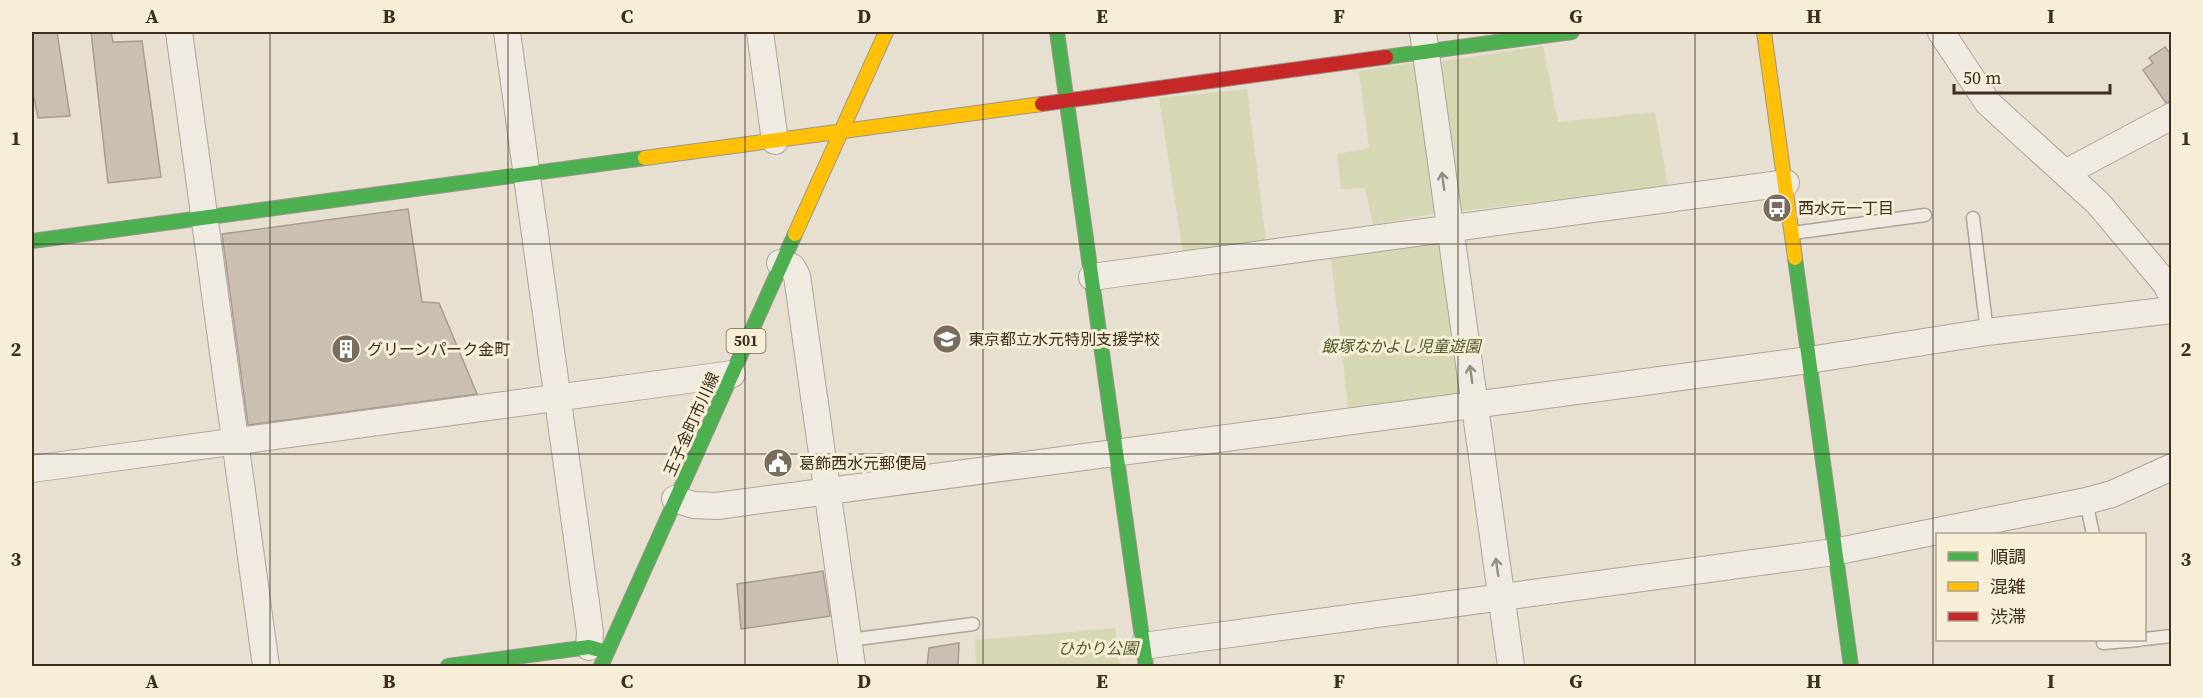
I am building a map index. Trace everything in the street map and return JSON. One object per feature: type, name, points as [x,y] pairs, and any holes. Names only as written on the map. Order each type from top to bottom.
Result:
[{"type":"street","points":[[179,32],[266,666]]},
{"type":"street","points":[[447,666],[599,655],[590,632],[507,32]]},
{"type":"street","points":[[760,32],[775,141]]},
{"type":"street","name":"王子金町市川線","points":[[599,655],[675,499],[886,32]]},
{"type":"street","points":[[1057,32],[1144,656],[1502,597],[1834,552],[2086,501],[2112,494],[2172,467]]},
{"type":"street","points":[[32,241],[526,176],[1066,100],[1424,42],[1572,32]]},
{"type":"street","points":[[1764,32],[1851,666]]},
{"type":"street","points":[[1942,32],[1988,103],[2098,203],[2166,284],[2172,296]]},
{"type":"street","points":[[1424,42],[1511,666]]},
{"type":"street","points":[[2065,173],[2172,116]]},
{"type":"street","points":[[1092,277],[1786,183]]},
{"type":"street","points":[[780,263],[792,267],[797,276],[852,666]]},
{"type":"street","points":[[675,499],[693,505],[717,506],[828,492],[1809,360],[1987,332],[2172,310]]},
{"type":"street","points":[[32,469],[556,396],[732,374]]},
{"type":"lane","points":[[1793,232],[1925,215]]},
{"type":"lane","points":[[1973,218],[1987,332]]},
{"type":"lane","points":[[2086,501],[2093,533]]},
{"type":"lane","points":[[849,640],[973,624]]},
{"type":"lane","points":[[2146,639],[2172,636]]},
{"type":"lane","points":[[2103,643],[2121,641]]},
{"type":"green space","points":[[1543,46],[1558,122],[1655,112],[1668,186],[1454,212],[1437,62]]},
{"type":"green space","points":[[1412,63],[1422,73],[1437,213],[1373,225],[1365,188],[1341,189],[1337,154],[1369,148],[1359,71]]},
{"type":"green space","points":[[1247,89],[1266,242],[1183,253],[1159,98]]},
{"type":"green space","name":"飯塚なかよし児童遊園","points":[[1445,235],[1470,398],[1349,414],[1330,250]]},
{"type":"green space","name":"ひかり公園","points":[[1115,628],[1120,666],[976,666],[975,640]]},
{"type":"building","points":[[32,32],[57,32],[70,116],[38,118],[32,88]]},
{"type":"building","points":[[91,32],[111,32],[113,42],[142,41],[161,177],[108,183]]},
{"type":"building","points":[[2165,47],[2172,56],[2172,101],[2166,103],[2143,70],[2153,63],[2149,58]]},
{"type":"building","name":"グリーンパーク金町","points":[[408,209],[422,302],[439,303],[477,394],[248,425],[222,234]]},
{"type":"building","points":[[823,571],[830,616],[741,629],[737,584]]},
{"type":"building","points":[[959,643],[958,666],[927,666],[929,648]]},
{"type":"traffic: fast","points":[[1057,32],[1146,666]]},
{"type":"traffic: fast","points":[[1386,57],[1572,32]]},
{"type":"traffic: fast","points":[[32,241],[645,158]]},
{"type":"traffic: fast","points":[[601,666],[795,234]]},
{"type":"traffic: fast","points":[[1795,258],[1851,666]]},
{"type":"traffic: fast","points":[[448,666],[589,647],[607,652]]},
{"type":"traffic: slow","points":[[795,234],[886,32]]},
{"type":"traffic: slow","points":[[1764,32],[1795,258]]},
{"type":"traffic: slow","points":[[645,158],[1042,104]]},
{"type":"traffic: jam","points":[[1042,104],[1386,57]]},
{"type":"place","name":"西水元一丁目","points":[[1777,208]]},
{"type":"place","name":"東京都立水元特別支援学校","points":[[947,339]]},
{"type":"place","name":"グリーンパーク金町","points":[[346,349]]},
{"type":"place","name":"葛飾西水元郵便局","points":[[778,463]]}]
